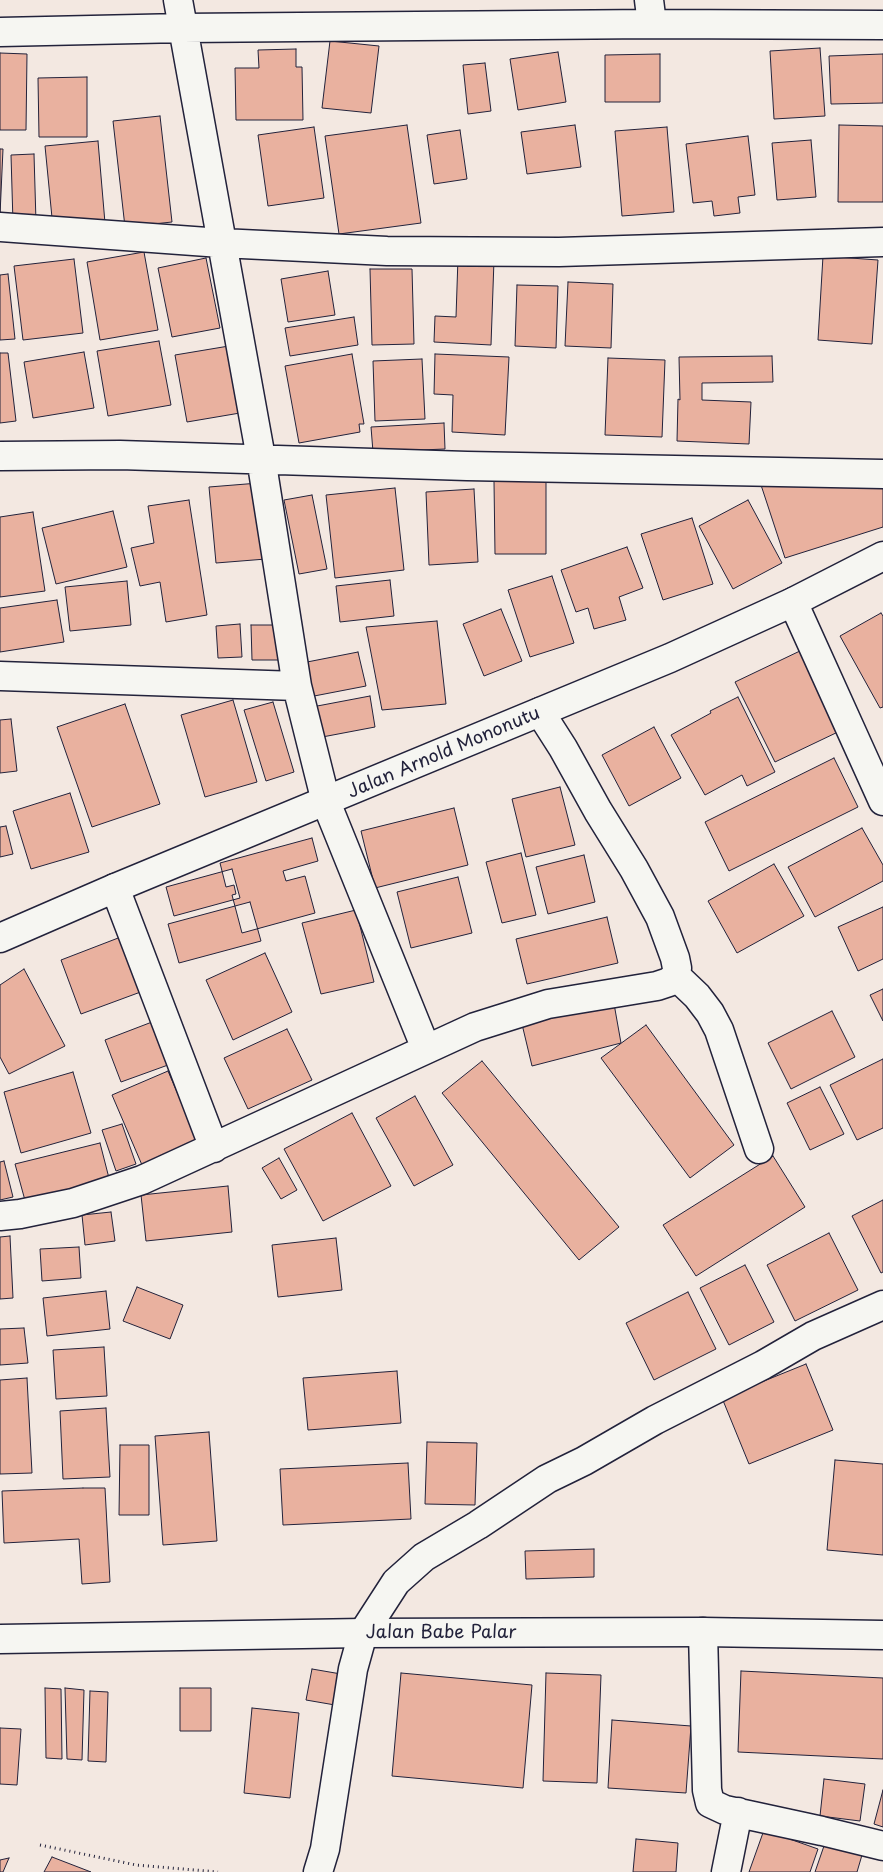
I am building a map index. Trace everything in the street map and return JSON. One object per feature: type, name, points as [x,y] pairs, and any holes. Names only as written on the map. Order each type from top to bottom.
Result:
[{"type":"street","points":[[178,0],[261,458],[297,686],[326,802],[426,1049]]},
{"type":"street","points":[[0,32],[183,28],[650,12],[883,25]]},
{"type":"street","points":[[0,228],[221,243],[387,250],[559,252],[883,242]]},
{"type":"street","points":[[0,456],[120,454],[467,466],[883,474]]},
{"type":"street","name":"Jalan Arnold Mononutu","points":[[0,938],[115,888],[670,658],[793,602],[883,556]]},
{"type":"street","points":[[793,602],[883,801]]},
{"type":"street","points":[[0,676],[297,686]]},
{"type":"street","points":[[0,1216],[20,1214],[73,1203],[142,1180],[475,1027],[548,1004],[657,986],[668,982],[676,976],[675,958],[660,917],[563,748],[540,712]]},
{"type":"street","points":[[115,888],[214,1148]]},
{"type":"street","points":[[676,976],[697,996],[710,1013],[719,1030],[759,1149]]},
{"type":"street","points":[[318,1872],[325,1849],[353,1669],[363,1633],[396,1582],[424,1557],[478,1525],[547,1479],[584,1461],[655,1420],[763,1365],[813,1336],[883,1305]]},
{"type":"street","points":[[703,1632],[708,1797],[710,1803],[738,1812],[883,1846]]},
{"type":"street","name":"Jalan Babe Palar","points":[[0,1639],[363,1633],[703,1632],[883,1635]]},
{"type":"street","points":[[726,1872],[738,1812]]},
{"type":"path","points":[[40,1845],[136,1865],[218,1872]]},
{"type":"building","points":[[330,41],[379,46],[371,113],[322,108]]},
{"type":"building","points":[[820,48],[825,116],[774,119],[770,51]]},
{"type":"building","points":[[296,49],[296,67],[302,67],[303,120],[236,120],[235,68],[259,68],[258,50]]},
{"type":"building","points":[[558,52],[566,102],[518,110],[510,59]]},
{"type":"building","points":[[0,53],[27,54],[26,130],[0,130]]},
{"type":"building","points":[[660,54],[660,102],[605,102],[605,55]]},
{"type":"building","points":[[883,54],[883,103],[831,104],[829,56]]},
{"type":"building","points":[[485,63],[491,111],[468,114],[463,65]]},
{"type":"building","points":[[87,77],[87,137],[39,137],[38,78]]},
{"type":"building","points":[[160,116],[172,222],[125,227],[113,121]]},
{"type":"building","points":[[407,125],[421,223],[339,234],[325,136]]},
{"type":"building","points":[[575,125],[581,167],[527,174],[521,132]]},
{"type":"building","points":[[839,125],[883,126],[883,202],[838,202]]},
{"type":"building","points":[[314,127],[324,198],[268,206],[258,135]]},
{"type":"building","points":[[667,127],[674,212],[622,216],[615,131]]},
{"type":"building","points":[[460,130],[467,179],[434,184],[427,135]]},
{"type":"building","points":[[748,136],[755,195],[738,197],[740,213],[714,216],[712,201],[693,203],[686,144]]},
{"type":"building","points":[[811,140],[816,197],[777,200],[772,143]]},
{"type":"building","points":[[98,141],[105,223],[53,228],[45,146]]},
{"type":"building","points":[[0,149],[3,149],[0,215]]},
{"type":"building","points":[[34,154],[36,222],[13,223],[11,155]]},
{"type":"building","points":[[144,252],[158,330],[100,340],[87,262]]},
{"type":"building","points":[[823,256],[878,260],[872,344],[818,340]]},
{"type":"building","points":[[206,258],[220,328],[172,337],[158,268]]},
{"type":"building","points":[[458,258],[494,260],[491,345],[434,342],[435,316],[456,317]]},
{"type":"building","points":[[74,259],[83,333],[23,340],[14,266]]},
{"type":"building","points":[[370,269],[412,269],[414,344],[372,345]]},
{"type":"building","points":[[328,271],[335,315],[288,322],[281,279]]},
{"type":"building","points":[[8,274],[15,339],[0,340],[0,275]]},
{"type":"building","points":[[568,282],[613,284],[611,348],[565,346]]},
{"type":"building","points":[[517,285],[558,286],[556,348],[515,346]]},
{"type":"building","points":[[354,317],[358,345],[290,356],[285,328]]},
{"type":"building","points":[[159,341],[171,405],[108,416],[97,351]]},
{"type":"building","points":[[229,346],[240,413],[187,422],[175,355]]},
{"type":"building","points":[[84,352],[94,408],[33,418],[24,362]]},
{"type":"building","points":[[0,353],[8,353],[16,421],[0,423]]},
{"type":"building","points":[[352,354],[364,424],[359,424],[360,432],[299,443],[285,366]]},
{"type":"building","points":[[435,354],[509,357],[505,435],[452,432],[453,395],[434,394]]},
{"type":"building","points":[[772,356],[773,382],[702,383],[702,400],[751,402],[749,444],[677,441],[678,399],[680,400],[679,357]]},
{"type":"building","points":[[608,358],[665,360],[662,437],[605,435]]},
{"type":"building","points":[[422,359],[425,419],[375,421],[373,361]]},
{"type":"building","points":[[444,423],[445,449],[373,452],[371,427]]},
{"type":"building","points":[[494,481],[546,481],[546,554],[495,554]]},
{"type":"building","points":[[883,482],[883,527],[785,558],[761,485]]},
{"type":"building","points":[[259,483],[266,559],[216,563],[209,487]]},
{"type":"building","points":[[395,488],[404,570],[335,578],[326,495]]},
{"type":"building","points":[[474,489],[478,562],[429,565],[426,492]]},
{"type":"building","points":[[312,495],[327,569],[299,574],[284,500]]},
{"type":"building","points":[[189,500],[207,615],[166,622],[160,582],[140,586],[131,548],[154,543],[148,506]]},
{"type":"building","points":[[748,500],[782,563],[733,589],[699,526]]},
{"type":"building","points":[[113,511],[127,567],[56,584],[42,528]]},
{"type":"building","points":[[33,512],[45,591],[0,597],[0,517]]},
{"type":"building","points":[[692,518],[713,584],[663,600],[641,534]]},
{"type":"building","points":[[627,547],[643,588],[619,597],[626,620],[594,629],[588,608],[576,612],[561,570]]},
{"type":"building","points":[[552,576],[574,643],[530,657],[508,590]]},
{"type":"building","points":[[390,580],[394,616],[340,622],[336,586]]},
{"type":"building","points":[[127,581],[131,625],[70,631],[65,587]]},
{"type":"building","points":[[57,600],[64,642],[0,652],[0,608]]},
{"type":"building","points":[[501,609],[522,661],[484,676],[463,624]]},
{"type":"building","points":[[881,613],[883,616],[883,707],[880,708],[840,636]]},
{"type":"building","points":[[437,621],[446,704],[382,710],[366,627]]},
{"type":"building","points":[[240,624],[242,657],[218,658],[216,626]]},
{"type":"building","points":[[251,625],[281,625],[281,660],[252,660]]},
{"type":"building","points":[[802,650],[840,731],[775,762],[735,682]]},
{"type":"building","points":[[358,652],[366,686],[309,697],[302,663]]},
{"type":"building","points":[[370,696],[375,727],[317,738],[312,707]]},
{"type":"building","points":[[738,697],[775,772],[747,786],[742,775],[705,795],[671,735],[711,713],[710,711]]},
{"type":"building","points":[[233,700],[257,782],[205,797],[181,715]]},
{"type":"building","points":[[273,702],[294,772],[266,781],[244,710]]},
{"type":"building","points":[[125,704],[160,804],[92,827],[57,727]]},
{"type":"building","points":[[11,719],[17,771],[0,773],[0,720]]},
{"type":"building","points":[[654,727],[681,778],[629,806],[602,755]]},
{"type":"building","points":[[834,758],[858,807],[729,871],[705,822]]},
{"type":"building","points":[[560,787],[575,845],[526,857],[512,799]]},
{"type":"building","points":[[70,793],[89,852],[31,869],[13,811]]},
{"type":"building","points":[[454,808],[468,865],[375,888],[361,831]]},
{"type":"building","points":[[6,826],[13,854],[0,857],[0,827]]},
{"type":"building","points":[[862,828],[883,865],[883,881],[815,917],[788,867]]},
{"type":"building","points":[[312,838],[318,861],[283,871],[286,881],[305,876],[315,913],[242,933],[232,895],[236,894],[234,885],[226,887],[220,863]]},
{"type":"building","points":[[521,853],[536,915],[502,923],[486,862]]},
{"type":"building","points":[[584,855],[595,902],[548,914],[536,867]]},
{"type":"building","points":[[774,864],[804,916],[737,953],[708,901]]},
{"type":"building","points":[[232,869],[240,898],[174,916],[166,887]]},
{"type":"building","points":[[458,877],[472,933],[411,948],[397,892]]},
{"type":"building","points":[[250,902],[261,941],[179,963],[168,924]]},
{"type":"building","points":[[883,907],[883,959],[858,971],[838,927]]},
{"type":"building","points":[[356,910],[374,982],[321,994],[302,923]]},
{"type":"building","points":[[607,917],[618,963],[527,984],[516,939]]},
{"type":"building","points":[[126,935],[146,990],[81,1014],[61,960]]},
{"type":"building","points":[[265,953],[292,1012],[233,1040],[206,980]]},
{"type":"building","points":[[24,969],[65,1046],[9,1074],[0,1057],[0,985]]},
{"type":"building","points":[[883,989],[883,1021],[870,995]]},
{"type":"building","points":[[613,998],[621,1043],[532,1066],[521,1020]]},
{"type":"building","points":[[832,1011],[855,1057],[791,1089],[768,1043]]},
{"type":"building","points":[[152,1022],[168,1065],[121,1082],[105,1040]]},
{"type":"building","points":[[646,1025],[734,1145],[690,1178],[601,1058]]},
{"type":"building","points":[[287,1029],[312,1080],[248,1109],[224,1058]]},
{"type":"building","points":[[883,1059],[883,1128],[857,1140],[830,1085]]},
{"type":"building","points":[[482,1061],[619,1227],[579,1260],[442,1093]]},
{"type":"building","points":[[168,1071],[198,1141],[142,1165],[112,1095]]},
{"type":"building","points":[[73,1072],[91,1133],[21,1153],[4,1092]]},
{"type":"building","points":[[820,1087],[844,1134],[810,1150],[787,1103]]},
{"type":"building","points":[[415,1096],[453,1165],[414,1186],[376,1118]]},
{"type":"building","points":[[352,1113],[391,1186],[323,1221],[284,1149]]},
{"type":"building","points":[[122,1124],[136,1164],[116,1171],[102,1130]]},
{"type":"building","points":[[100,1143],[110,1182],[26,1204],[15,1164]]},
{"type":"building","points":[[773,1156],[805,1207],[696,1276],[663,1225]]},
{"type":"building","points":[[279,1158],[297,1190],[281,1199],[262,1168]]},
{"type":"building","points":[[4,1161],[13,1197],[0,1200],[0,1162]]},
{"type":"building","points":[[228,1186],[232,1232],[146,1241],[141,1195]]},
{"type":"building","points":[[883,1200],[883,1272],[881,1273],[852,1216]]},
{"type":"building","points":[[111,1212],[115,1241],[85,1245],[82,1215]]},
{"type":"building","points":[[829,1233],[858,1290],[795,1321],[767,1265]]},
{"type":"building","points":[[10,1236],[13,1298],[0,1299],[0,1237]]},
{"type":"building","points":[[336,1238],[342,1290],[278,1297],[272,1245]]},
{"type":"building","points":[[79,1247],[81,1278],[42,1281],[40,1249]]},
{"type":"building","points":[[745,1265],[774,1322],[729,1345],[700,1288]]},
{"type":"building","points":[[137,1287],[183,1305],[170,1339],[123,1321]]},
{"type":"building","points":[[106,1291],[110,1329],[47,1336],[43,1298]]},
{"type":"building","points":[[688,1292],[716,1349],[654,1380],[626,1323]]},
{"type":"building","points":[[24,1328],[28,1363],[0,1365],[0,1329]]},
{"type":"building","points":[[104,1347],[107,1396],[56,1399],[53,1350]]},
{"type":"building","points":[[806,1364],[833,1430],[749,1464],[722,1398]]},
{"type":"building","points":[[397,1371],[401,1423],[308,1430],[303,1378]]},
{"type":"building","points":[[27,1378],[32,1473],[0,1474],[0,1380]]},
{"type":"building","points":[[106,1408],[110,1477],[63,1479],[60,1411]]},
{"type":"building","points":[[209,1432],[217,1541],[163,1545],[155,1436]]},
{"type":"building","points":[[427,1442],[477,1443],[475,1505],[425,1504]]},
{"type":"building","points":[[120,1445],[149,1445],[149,1515],[119,1515]]},
{"type":"building","points":[[835,1460],[883,1464],[883,1555],[827,1550]]},
{"type":"building","points":[[408,1463],[411,1519],[283,1525],[280,1469]]},
{"type":"building","points":[[105,1488],[110,1582],[82,1584],[79,1539],[4,1543],[2,1491]]},
{"type":"building","points":[[594,1549],[594,1577],[526,1579],[525,1551]]},
{"type":"building","points":[[312,1669],[341,1674],[335,1705],[306,1700]]},
{"type":"building","points":[[741,1671],[883,1678],[883,1759],[738,1752]]},
{"type":"building","points":[[401,1673],[532,1685],[523,1788],[392,1776]]},
{"type":"building","points":[[546,1673],[601,1675],[597,1783],[543,1781]]},
{"type":"building","points":[[45,1688],[61,1689],[62,1759],[46,1758]]},
{"type":"building","points":[[65,1688],[84,1690],[82,1760],[67,1759]]},
{"type":"building","points":[[180,1688],[211,1688],[211,1731],[180,1731]]},
{"type":"building","points":[[90,1691],[108,1692],[106,1762],[88,1761]]},
{"type":"building","points":[[252,1708],[299,1713],[290,1798],[244,1793]]},
{"type":"building","points":[[612,1720],[691,1726],[686,1793],[608,1788]]},
{"type":"building","points":[[0,1728],[21,1729],[17,1785],[0,1784]]},
{"type":"building","points":[[824,1779],[865,1784],[860,1821],[820,1816]]},
{"type":"building","points":[[883,1790],[883,1827],[874,1824]]},
{"type":"building","points":[[764,1830],[818,1849],[810,1872],[749,1872]]},
{"type":"building","points":[[636,1839],[678,1843],[676,1872],[633,1872]]},
{"type":"building","points":[[825,1843],[862,1855],[857,1872],[815,1872]]},
{"type":"building","points":[[52,1857],[91,1872],[44,1872]]},
{"type":"building","points":[[9,1858],[3,1872],[0,1872],[0,1860]]}]
